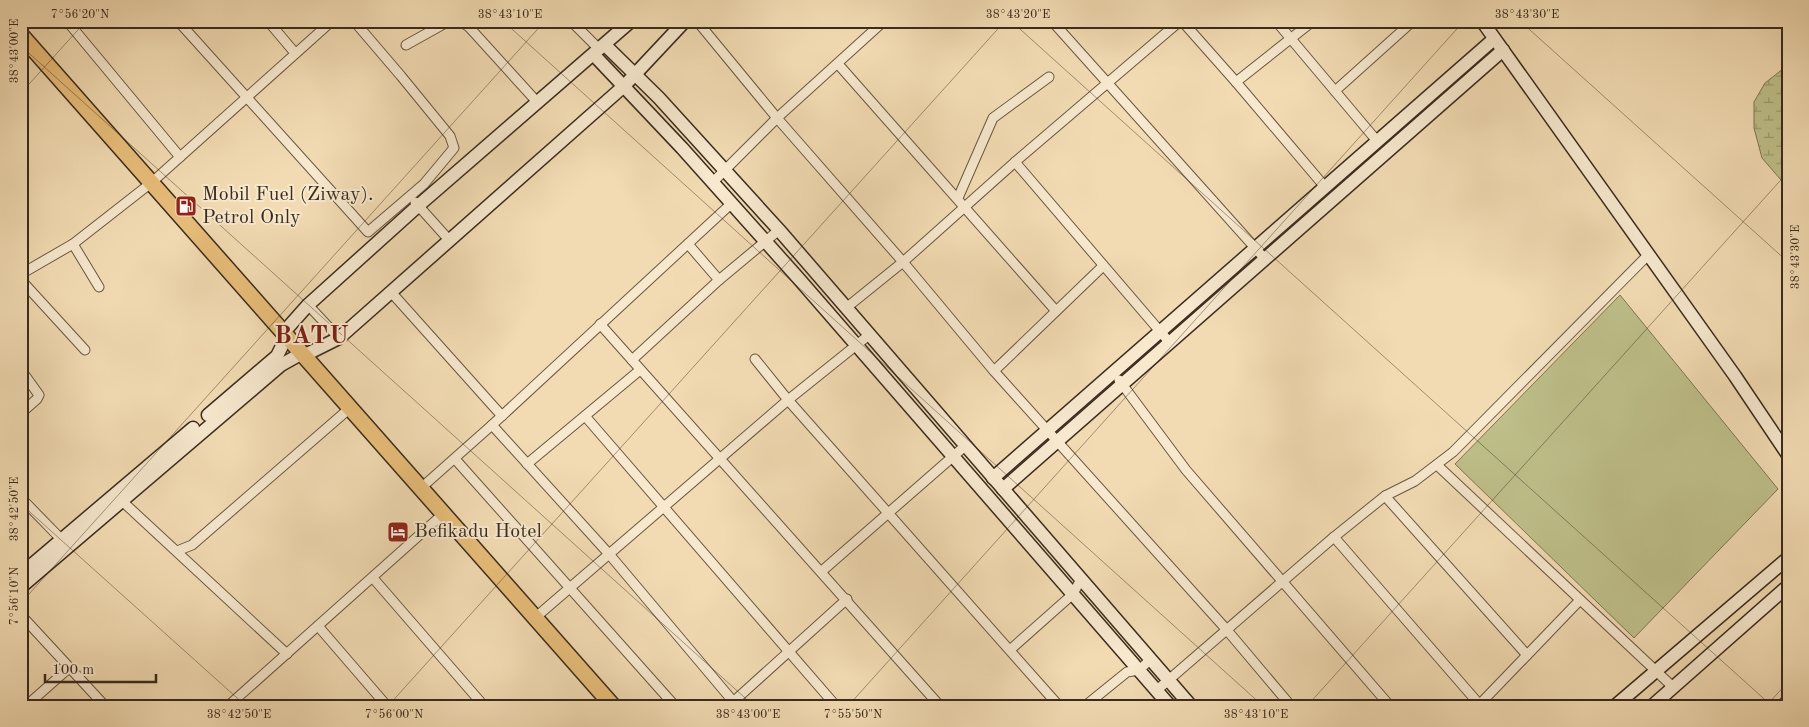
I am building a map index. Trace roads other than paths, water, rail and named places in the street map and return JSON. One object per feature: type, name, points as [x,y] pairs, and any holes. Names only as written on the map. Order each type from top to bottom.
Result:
[{"type":"highway","points":[[21,35],[613,706]]},
{"type":"street","points":[[67,21],[180,157]]},
{"type":"street","points":[[178,21],[368,232],[413,201],[538,103],[631,21]]},
{"type":"street","points":[[268,21],[296,53]]},
{"type":"street","points":[[21,274],[73,244],[151,183],[332,21]]},
{"type":"street","points":[[21,587],[276,356],[284,342],[284,332],[308,305],[413,201],[453,151],[450,136],[354,21]]},
{"type":"street","points":[[406,45],[449,21]]},
{"type":"street","points":[[460,21],[469,27],[538,103]]},
{"type":"street","points":[[571,21],[600,50],[635,75],[659,98],[725,170],[1191,706]]},
{"type":"street","points":[[21,574],[281,365],[297,356],[305,355],[340,338],[624,86],[685,21]]},
{"type":"street","points":[[697,21],[777,118],[994,371],[1226,629],[1291,706]]},
{"type":"street","points":[[713,182],[777,118],[884,21]]},
{"type":"street","points":[[1052,21],[1265,259]]},
{"type":"street","points":[[846,308],[902,262],[1015,162],[1181,21],[1236,82],[1325,187]]},
{"type":"street","points":[[1276,21],[1377,141]]},
{"type":"street","points":[[1236,82],[1313,21]]},
{"type":"street","points":[[1335,91],[1413,21]]},
{"type":"street","points":[[1482,21],[1649,254],[1788,455]]},
{"type":"street","points":[[993,478],[1494,39]]},
{"type":"street","points":[[600,50],[624,86],[799,279],[952,457],[1106,631],[1132,668],[1157,690],[1170,706]]},
{"type":"street","points":[[1003,489],[1503,50]]},
{"type":"street","points":[[838,64],[1056,311]]},
{"type":"street","points":[[958,198],[993,118],[1050,77]]},
{"type":"street","points":[[646,109],[659,98]]},
{"type":"street","points":[[682,148],[695,137]]},
{"type":"street","points":[[1015,162],[1170,343]]},
{"type":"street","points":[[413,201],[450,241]]},
{"type":"street","points":[[421,488],[502,416],[732,203]]},
{"type":"street","points":[[632,360],[719,280],[779,230]]},
{"type":"street","points":[[73,244],[99,287]]},
{"type":"street","points":[[688,244],[719,280]]},
{"type":"street","points":[[1157,690],[1334,537],[1385,496],[1415,481],[1453,452],[1649,254]]},
{"type":"street","points":[[994,371],[1103,266]]},
{"type":"street","points":[[799,279],[811,268]]},
{"type":"street","points":[[21,280],[85,350]]},
{"type":"street","points":[[391,292],[502,416]]},
{"type":"street","points":[[308,305],[340,338]]},
{"type":"street","points":[[844,331],[856,320]]},
{"type":"street","points":[[600,324],[847,599],[940,706]]},
{"type":"street","points":[[536,618],[788,400],[869,334]]},
{"type":"street","points":[[755,359],[788,400],[1059,706]]},
{"type":"street","points":[[21,370],[39,395],[21,413]]},
{"type":"street","points":[[526,464],[640,370]]},
{"type":"street","points":[[1114,372],[1186,470],[1390,706]]},
{"type":"street","points":[[902,398],[914,387]]},
{"type":"street","points":[[1087,395],[1097,406]]},
{"type":"street","points":[[177,551],[192,545],[350,408]]},
{"type":"street","points":[[585,416],[836,706]]},
{"type":"street","points":[[492,425],[609,554],[735,704],[788,652],[847,599]]},
{"type":"street","points":[[822,571],[965,446]]},
{"type":"street","points":[[455,459],[675,706]]},
{"type":"street","points":[[1437,465],[1673,687]]},
{"type":"street","points":[[122,494],[177,551],[287,654]]},
{"type":"street","points":[[1385,496],[1528,655]]},
{"type":"street","points":[[21,498],[62,540]]},
{"type":"street","points":[[228,706],[444,514]]},
{"type":"street","points":[[1023,538],[1036,528]]},
{"type":"street","points":[[1334,537],[1478,705],[1580,600]]},
{"type":"street","points":[[187,560],[192,545]]},
{"type":"street","points":[[1615,706],[1788,558]]},
{"type":"street","points":[[372,578],[484,706]]},
{"type":"street","points":[[1011,650],[1073,594],[1081,579]]},
{"type":"street","points":[[1652,706],[1788,586]]},
{"type":"street","points":[[21,615],[105,706]]},
{"type":"street","points":[[1106,631],[1118,621]]},
{"type":"street","points":[[318,626],[387,706]]},
{"type":"street","points":[[1084,706],[1146,655]]},
{"type":"street","points":[[1132,668],[1146,655]]},
{"type":"street","points":[[26,706],[69,668]]},
{"type":"street","points":[[1780,706],[1788,698]]},
{"type":"place","name":"Mobil Fuel (Ziway). Petrol Only","points":[[186,206]]},
{"type":"place","name":"Befikadu Hotel","points":[[398,532]]},
{"type":"district","name":"BATU","points":[[312,336]]}]
